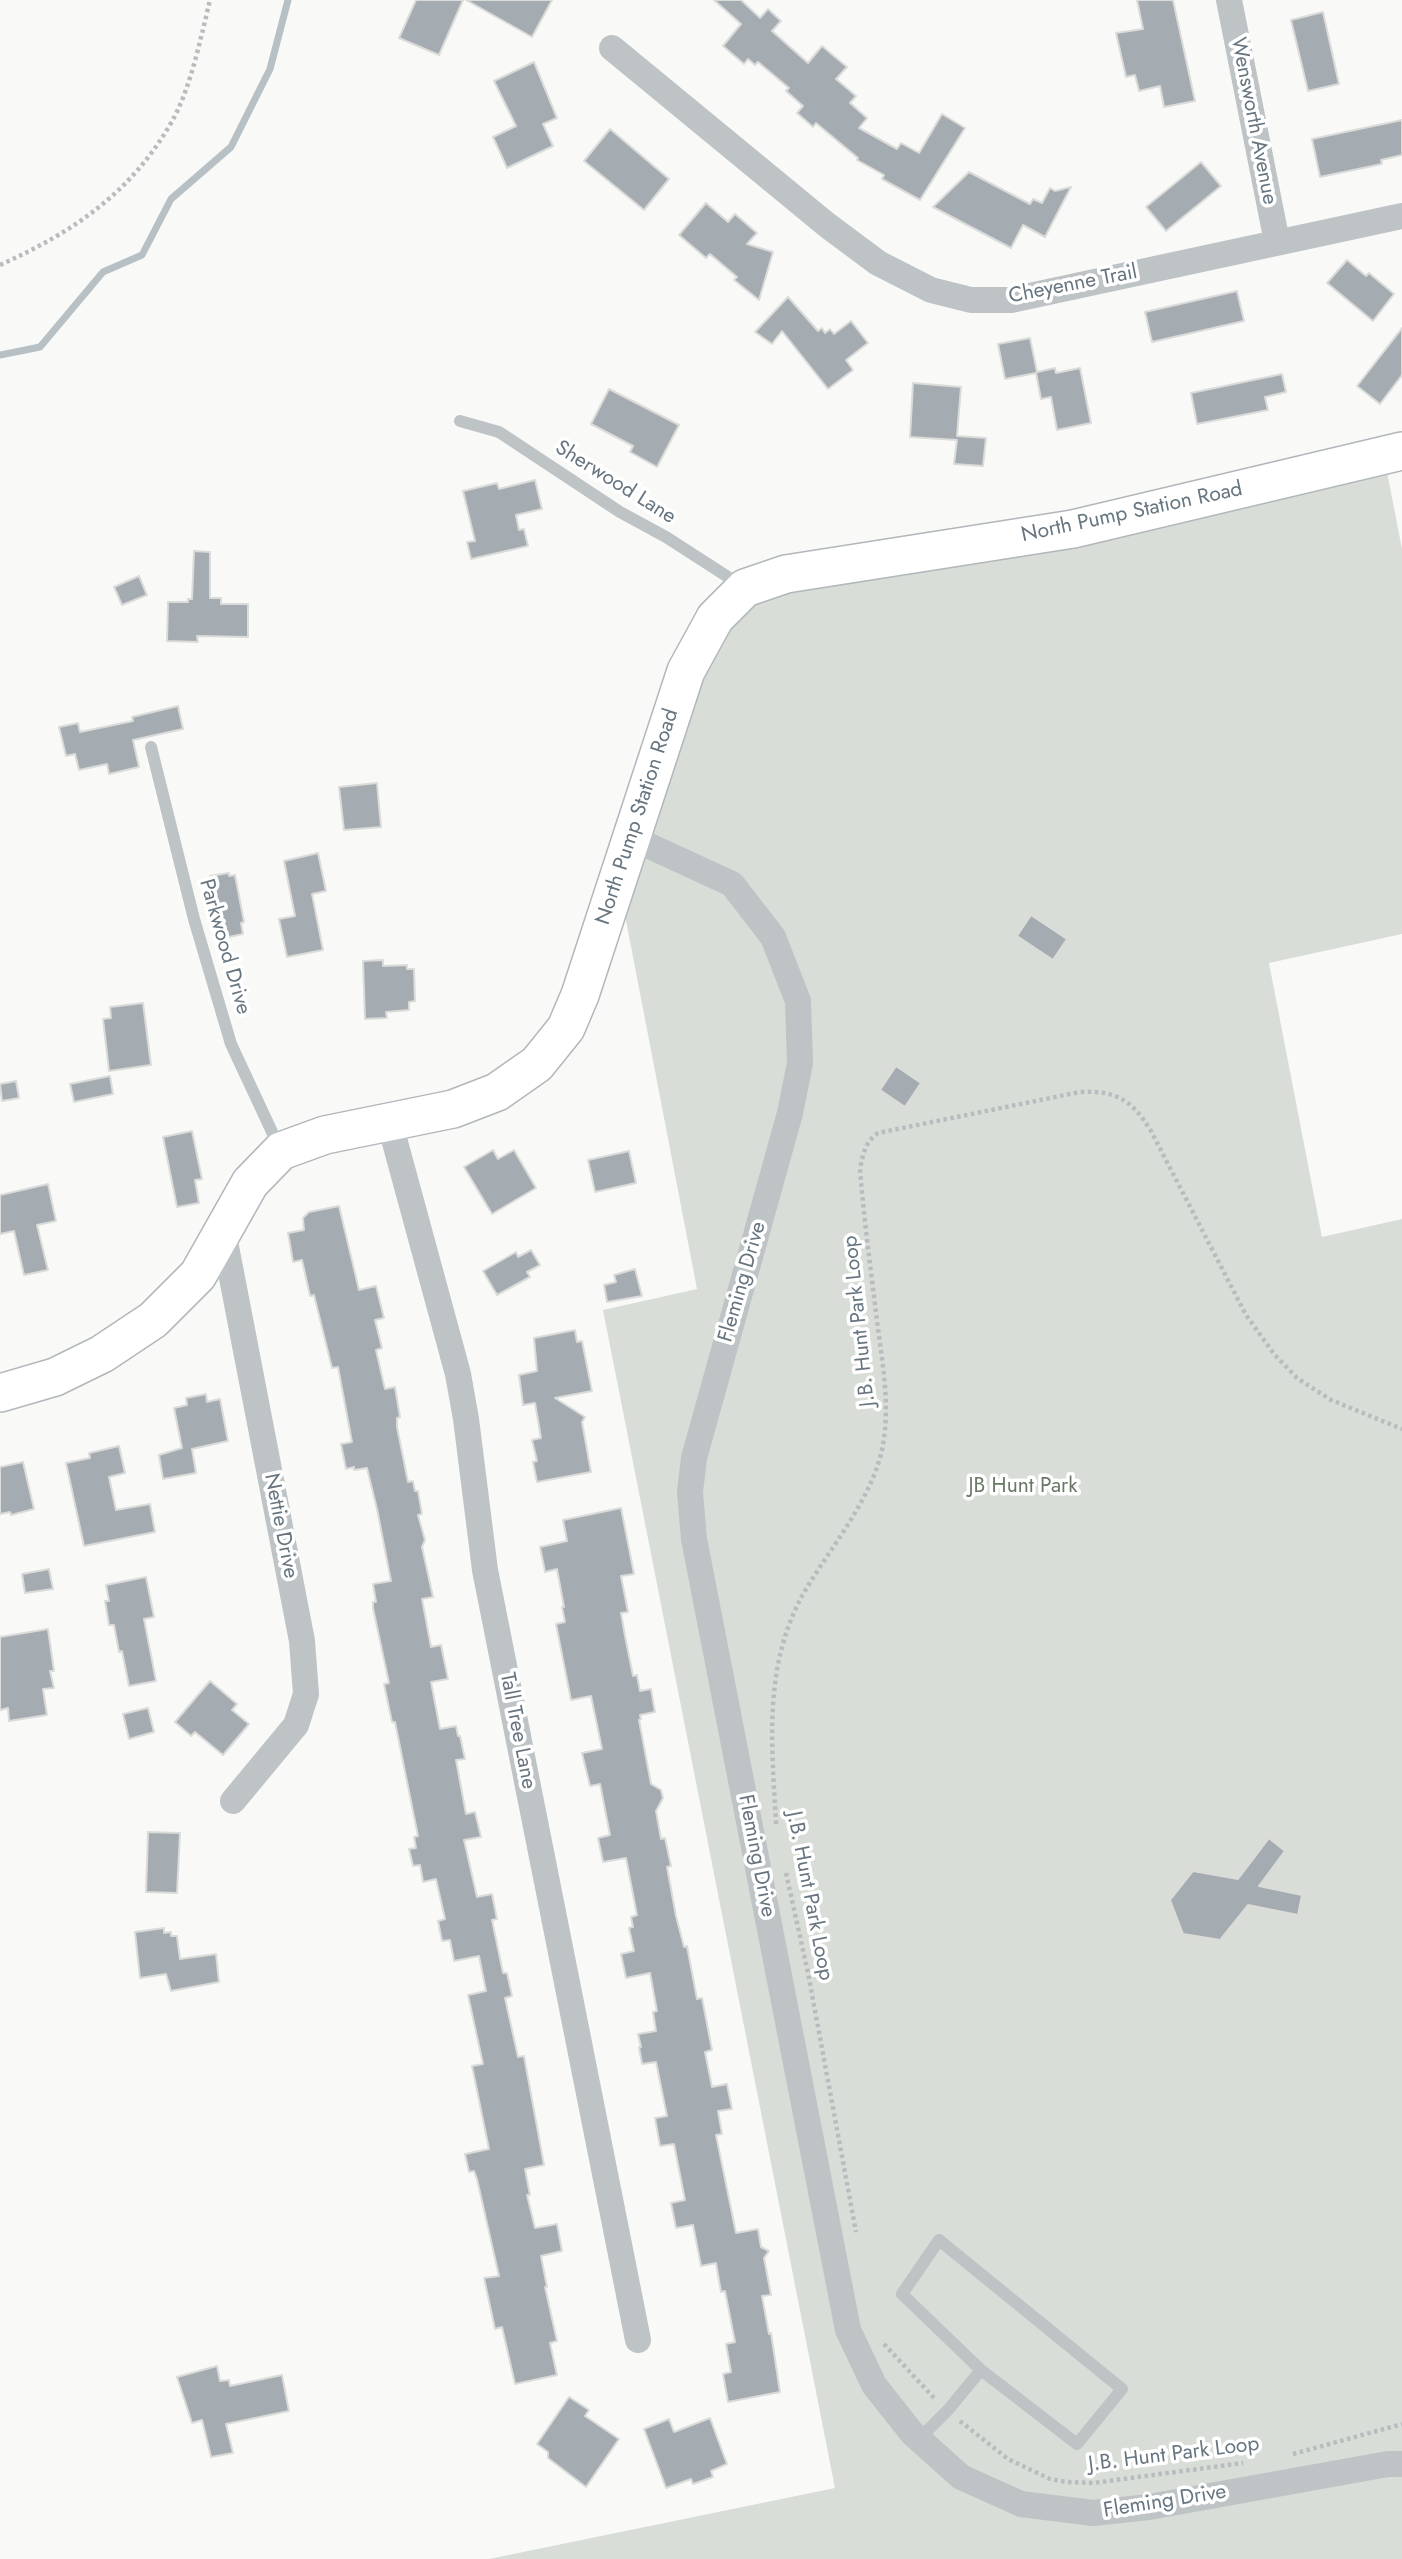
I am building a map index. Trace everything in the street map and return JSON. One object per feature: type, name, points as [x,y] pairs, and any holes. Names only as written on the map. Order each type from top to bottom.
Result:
[{"type":"street","name":"Wensworth Avenue","points":[[1229,0],[1277,242]]},
{"type":"street","name":"Cheyenne Trail","points":[[612,48],[827,225],[878,263],[931,290],[971,300],[1011,300],[1402,216]]},
{"type":"street","name":"North Pump Station Road","points":[[0,1394],[67,1371],[102,1354],[153,1320],[198,1275],[250,1183],[281,1151],[326,1135],[453,1109],[497,1092],[537,1064],[566,1028],[580,995],[685,671],[715,618],[745,588],[786,573],[1073,529],[1402,451]]},
{"type":"street","name":"Fleming Drive","points":[[632,838],[732,884],[773,937],[798,1001],[800,1063],[790,1113],[694,1458],[690,1492],[694,1539],[848,2330],[874,2385],[919,2439],[961,2477],[1021,2504],[1093,2513],[1149,2507],[1388,2464],[1402,2464]]},
{"type":"street","name":"Tall Tree Lane","points":[[390,1124],[457,1374],[466,1419],[485,1570],[638,2340]]},
{"type":"street","name":"Nettie Drive","points":[[223,1231],[302,1641],[306,1694],[296,1725],[233,1801]]},
{"type":"lane","name":"Sherwood Lane","points":[[460,421],[499,432],[620,512],[666,537],[745,588]]},
{"type":"lane","name":"Parkwood Drive","points":[[151,747],[194,919],[232,1044],[281,1151]]},
{"type":"lane","points":[[939,2240],[1122,2389],[1077,2444],[981,2370],[902,2294],[939,2240]]},
{"type":"lane","points":[[919,2439],[948,2410],[981,2370]]},
{"type":"path","points":[[0,265],[45,245],[92,213],[139,170],[172,121],[194,64],[210,0]]},
{"type":"path","name":"J.B. Hunt Park Loop","points":[[777,1833],[771,1724],[780,1647],[802,1598],[872,1480],[880,1457],[885,1428],[886,1394],[860,1169],[869,1139],[889,1130],[1080,1092],[1107,1093],[1127,1101],[1151,1131],[1246,1315],[1274,1354],[1297,1378],[1331,1400],[1402,1429]]},
{"type":"path","name":"J.B. Hunt Park Loop","points":[[783,1861],[808,1973],[856,2235]]},
{"type":"path","points":[[880,2340],[938,2402]]},
{"type":"path","name":"J.B. Hunt Park Loop","points":[[963,2422],[1008,2459],[1050,2479],[1067,2482],[1093,2483],[1254,2461]]},
{"type":"path","name":"J.B. Hunt Park Loop","points":[[1285,2456],[1402,2424]]},
{"type":"green space","name":"JB Hunt Park","points":[[1384,456],[1402,549],[1402,934],[1269,963],[1322,1237],[1402,1219],[1402,2559],[489,2559],[835,2488],[603,1310],[697,1289],[618,879],[686,671],[745,588]]},
{"type":"building","points":[[416,0],[463,0],[439,55],[399,38]]},
{"type":"building","points":[[466,0],[552,0],[532,37]]},
{"type":"building","points":[[714,0],[741,0],[760,18],[768,9],[781,21],[772,31],[808,63],[822,46],[847,67],[836,79],[856,96],[850,103],[867,118],[859,128],[897,149],[901,143],[919,153],[942,114],[965,128],[920,200],[882,179],[884,175],[857,160],[858,158],[816,123],[813,127],[797,113],[803,106],[786,91],[789,88],[758,62],[755,65],[748,59],[744,64],[723,46],[741,24]]},
{"type":"building","points":[[1137,0],[1173,0],[1195,101],[1164,107],[1160,86],[1139,91],[1135,75],[1126,77],[1116,33],[1143,29]]},
{"type":"building","points":[[1323,12],[1339,84],[1308,91],[1291,20]]},
{"type":"building","points":[[534,62],[557,118],[543,124],[553,146],[507,168],[493,137],[516,126],[494,81]]},
{"type":"building","points":[[1402,120],[1402,155],[1381,160],[1382,164],[1320,177],[1312,139]]},
{"type":"building","points":[[610,129],[669,179],[644,210],[584,161]]},
{"type":"building","points":[[1201,162],[1221,186],[1166,231],[1146,207]]},
{"type":"building","points":[[969,172],[1030,204],[1033,199],[1042,203],[1050,188],[1055,191],[1071,187],[1045,237],[1023,225],[1011,248],[933,207]]},
{"type":"building","points":[[706,203],[728,222],[735,214],[757,233],[747,244],[773,252],[759,300],[734,280],[737,277],[710,254],[706,258],[679,235]]},
{"type":"building","points":[[1347,260],[1366,276],[1369,273],[1394,294],[1373,321],[1327,283]]},
{"type":"building","points":[[1237,291],[1244,321],[1152,342],[1145,312]]},
{"type":"building","points":[[788,297],[818,331],[822,328],[825,333],[830,329],[834,334],[851,321],[868,343],[846,360],[853,370],[828,389],[782,331],[772,344],[755,332]]},
{"type":"building","points":[[1402,328],[1402,375],[1380,404],[1357,386]]},
{"type":"building","points":[[1030,338],[1037,372],[1055,368],[1056,373],[1080,368],[1091,423],[1057,430],[1051,397],[1041,399],[1036,373],[1005,379],[998,344]]},
{"type":"building","points":[[1282,374],[1286,392],[1265,397],[1268,410],[1197,424],[1191,393]]},
{"type":"building","points":[[913,383],[961,387],[957,436],[986,438],[983,466],[954,464],[957,440],[910,437]]},
{"type":"building","points":[[609,389],[679,425],[657,467],[630,452],[633,446],[591,424]]},
{"type":"building","points":[[535,480],[542,509],[516,515],[519,530],[524,529],[528,546],[471,559],[467,542],[475,541],[463,491],[497,483],[499,489]]},
{"type":"building","points":[[194,551],[210,552],[210,598],[221,598],[221,604],[248,604],[248,637],[197,636],[198,642],[167,641],[168,602],[188,602],[188,599],[192,599]]},
{"type":"building","points":[[139,576],[147,595],[122,605],[114,587]]},
{"type":"building","points":[[178,706],[183,729],[133,740],[139,767],[109,774],[107,764],[79,770],[75,754],[66,756],[59,727],[78,723],[80,732],[133,721],[132,717]]},
{"type":"building","points":[[377,783],[381,827],[344,830],[339,787]]},
{"type":"building","points":[[318,853],[326,891],[312,894],[323,950],[287,957],[279,919],[295,916],[284,861]]},
{"type":"building","points":[[229,873],[229,876],[235,875],[244,922],[241,923],[243,934],[224,938],[210,876]]},
{"type":"building","points":[[1031,915],[1067,939],[1053,960],[1017,936]]},
{"type":"building","points":[[383,960],[383,966],[407,965],[407,969],[414,969],[415,1001],[409,1002],[409,1010],[386,1012],[387,1018],[365,1019],[363,961]]},
{"type":"building","points":[[143,1003],[151,1065],[109,1071],[103,1019],[111,1018],[110,1007]]},
{"type":"building","points":[[896,1066],[921,1083],[905,1107],[880,1090]]},
{"type":"building","points":[[110,1076],[113,1094],[74,1102],[70,1084]]},
{"type":"building","points":[[16,1081],[19,1098],[2,1101],[0,1084]]},
{"type":"building","points":[[192,1131],[202,1179],[195,1180],[199,1203],[177,1207],[163,1137]]},
{"type":"building","points":[[493,1150],[498,1159],[514,1150],[536,1188],[492,1214],[464,1167]]},
{"type":"building","points":[[629,1151],[636,1183],[595,1192],[588,1160]]},
{"type":"building","points":[[48,1184],[56,1221],[37,1225],[48,1270],[24,1275],[14,1231],[0,1234],[0,1195]]},
{"type":"building","points":[[339,1206],[359,1290],[376,1286],[384,1318],[375,1320],[382,1348],[376,1350],[385,1389],[395,1387],[400,1417],[397,1418],[397,1427],[408,1482],[413,1481],[415,1491],[418,1491],[422,1514],[418,1515],[425,1540],[422,1547],[433,1597],[422,1599],[431,1647],[441,1645],[448,1679],[431,1682],[440,1729],[456,1726],[460,1736],[465,1759],[456,1760],[466,1814],[475,1812],[481,1837],[464,1840],[477,1897],[492,1894],[497,1919],[492,1920],[503,1973],[507,1973],[512,1996],[505,1998],[518,2057],[524,2056],[544,2165],[525,2169],[530,2195],[527,2195],[535,2228],[557,2224],[562,2251],[541,2256],[557,2341],[550,2343],[557,2375],[515,2384],[502,2327],[495,2329],[484,2278],[499,2276],[477,2179],[474,2171],[469,2172],[465,2154],[489,2149],[472,2066],[483,2064],[468,1995],[486,1991],[479,1956],[454,1961],[450,1940],[442,1941],[438,1921],[445,1919],[436,1879],[423,1882],[420,1865],[413,1866],[409,1849],[416,1848],[414,1837],[418,1836],[395,1722],[392,1722],[384,1684],[389,1683],[373,1608],[373,1602],[376,1602],[373,1584],[391,1581],[377,1509],[367,1468],[346,1469],[341,1444],[352,1442],[338,1367],[332,1368],[314,1295],[310,1296],[302,1260],[293,1262],[288,1233],[304,1230],[303,1218],[309,1212]]},
{"type":"building","points":[[531,1250],[540,1265],[527,1272],[530,1277],[497,1295],[483,1271],[516,1252],[518,1257]]},
{"type":"building","points":[[635,1269],[642,1296],[607,1302],[604,1285],[616,1282],[614,1275]]},
{"type":"building","points":[[575,1330],[577,1342],[582,1341],[592,1391],[555,1398],[585,1417],[582,1422],[591,1472],[537,1482],[533,1462],[537,1461],[532,1440],[541,1438],[535,1403],[523,1405],[519,1375],[537,1371],[534,1338]]},
{"type":"building","points":[[206,1394],[207,1402],[220,1399],[228,1441],[192,1449],[196,1473],[163,1479],[159,1455],[182,1448],[174,1408],[187,1405],[186,1398]]},
{"type":"building","points":[[119,1446],[125,1473],[109,1477],[116,1510],[150,1504],[155,1532],[84,1546],[66,1463],[90,1458],[89,1453]]},
{"type":"building","points":[[23,1462],[34,1509],[11,1515],[10,1512],[0,1514],[0,1467]]},
{"type":"building","points":[[621,1508],[634,1574],[621,1576],[628,1612],[621,1613],[633,1676],[637,1675],[640,1691],[651,1689],[655,1712],[640,1715],[639,1720],[651,1784],[661,1790],[663,1798],[656,1811],[661,1839],[665,1838],[671,1866],[667,1867],[676,1916],[684,1947],[687,1946],[697,1999],[702,1998],[712,2050],[705,2052],[712,2087],[727,2084],[732,2109],[718,2111],[722,2134],[716,2135],[736,2233],[758,2229],[761,2247],[769,2251],[764,2258],[771,2295],[762,2296],[780,2392],[728,2402],[723,2374],[731,2372],[726,2344],[735,2342],[725,2291],[721,2292],[716,2263],[701,2266],[693,2225],[676,2228],[671,2203],[685,2200],[674,2144],[660,2146],[655,2118],[667,2116],[656,2062],[642,2064],[639,2047],[638,2034],[656,2031],[653,2012],[657,2011],[650,1973],[626,1978],[621,1954],[634,1951],[629,1928],[633,1927],[631,1917],[637,1915],[626,1858],[603,1862],[598,1838],[610,1835],[600,1784],[590,1786],[582,1753],[602,1749],[591,1696],[571,1700],[556,1624],[565,1622],[557,1569],[545,1572],[540,1547],[567,1541],[563,1520]]},
{"type":"building","points":[[49,1569],[53,1589],[25,1593],[22,1574]]},
{"type":"building","points":[[146,1577],[154,1617],[144,1619],[156,1681],[129,1686],[114,1625],[109,1625],[105,1601],[109,1601],[106,1585]]},
{"type":"building","points":[[48,1629],[54,1671],[50,1671],[54,1688],[43,1689],[47,1715],[9,1721],[8,1708],[0,1710],[0,1637]]},
{"type":"building","points":[[210,1681],[237,1704],[232,1710],[249,1724],[223,1755],[195,1732],[191,1736],[175,1722]]},
{"type":"building","points":[[148,1708],[154,1732],[129,1739],[123,1714]]},
{"type":"building","points":[[148,1832],[180,1833],[177,1893],[146,1892]]},
{"type":"building","points":[[1269,1838],[1285,1851],[1259,1886],[1302,1895],[1298,1915],[1248,1905],[1220,1940],[1183,1934],[1170,1900],[1193,1871],[1238,1879]]},
{"type":"building","points":[[164,1928],[164,1933],[171,1932],[171,1936],[177,1936],[180,1959],[216,1954],[219,1982],[171,1991],[166,1974],[140,1978],[135,1932]]},
{"type":"building","points":[[217,2366],[220,2381],[229,2380],[230,2386],[282,2375],[289,2411],[226,2424],[233,2453],[211,2457],[202,2420],[192,2423],[177,2377]]},
{"type":"building","points":[[569,2397],[589,2410],[585,2416],[619,2439],[586,2487],[548,2458],[548,2452],[537,2444]]},
{"type":"building","points":[[710,2418],[727,2464],[711,2471],[713,2477],[693,2484],[691,2479],[666,2488],[644,2429],[669,2419],[674,2432]]},
{"type":"waterway","points":[[0,355],[40,347],[103,272],[142,255],[171,199],[231,147],[270,69],[288,0]]}]
